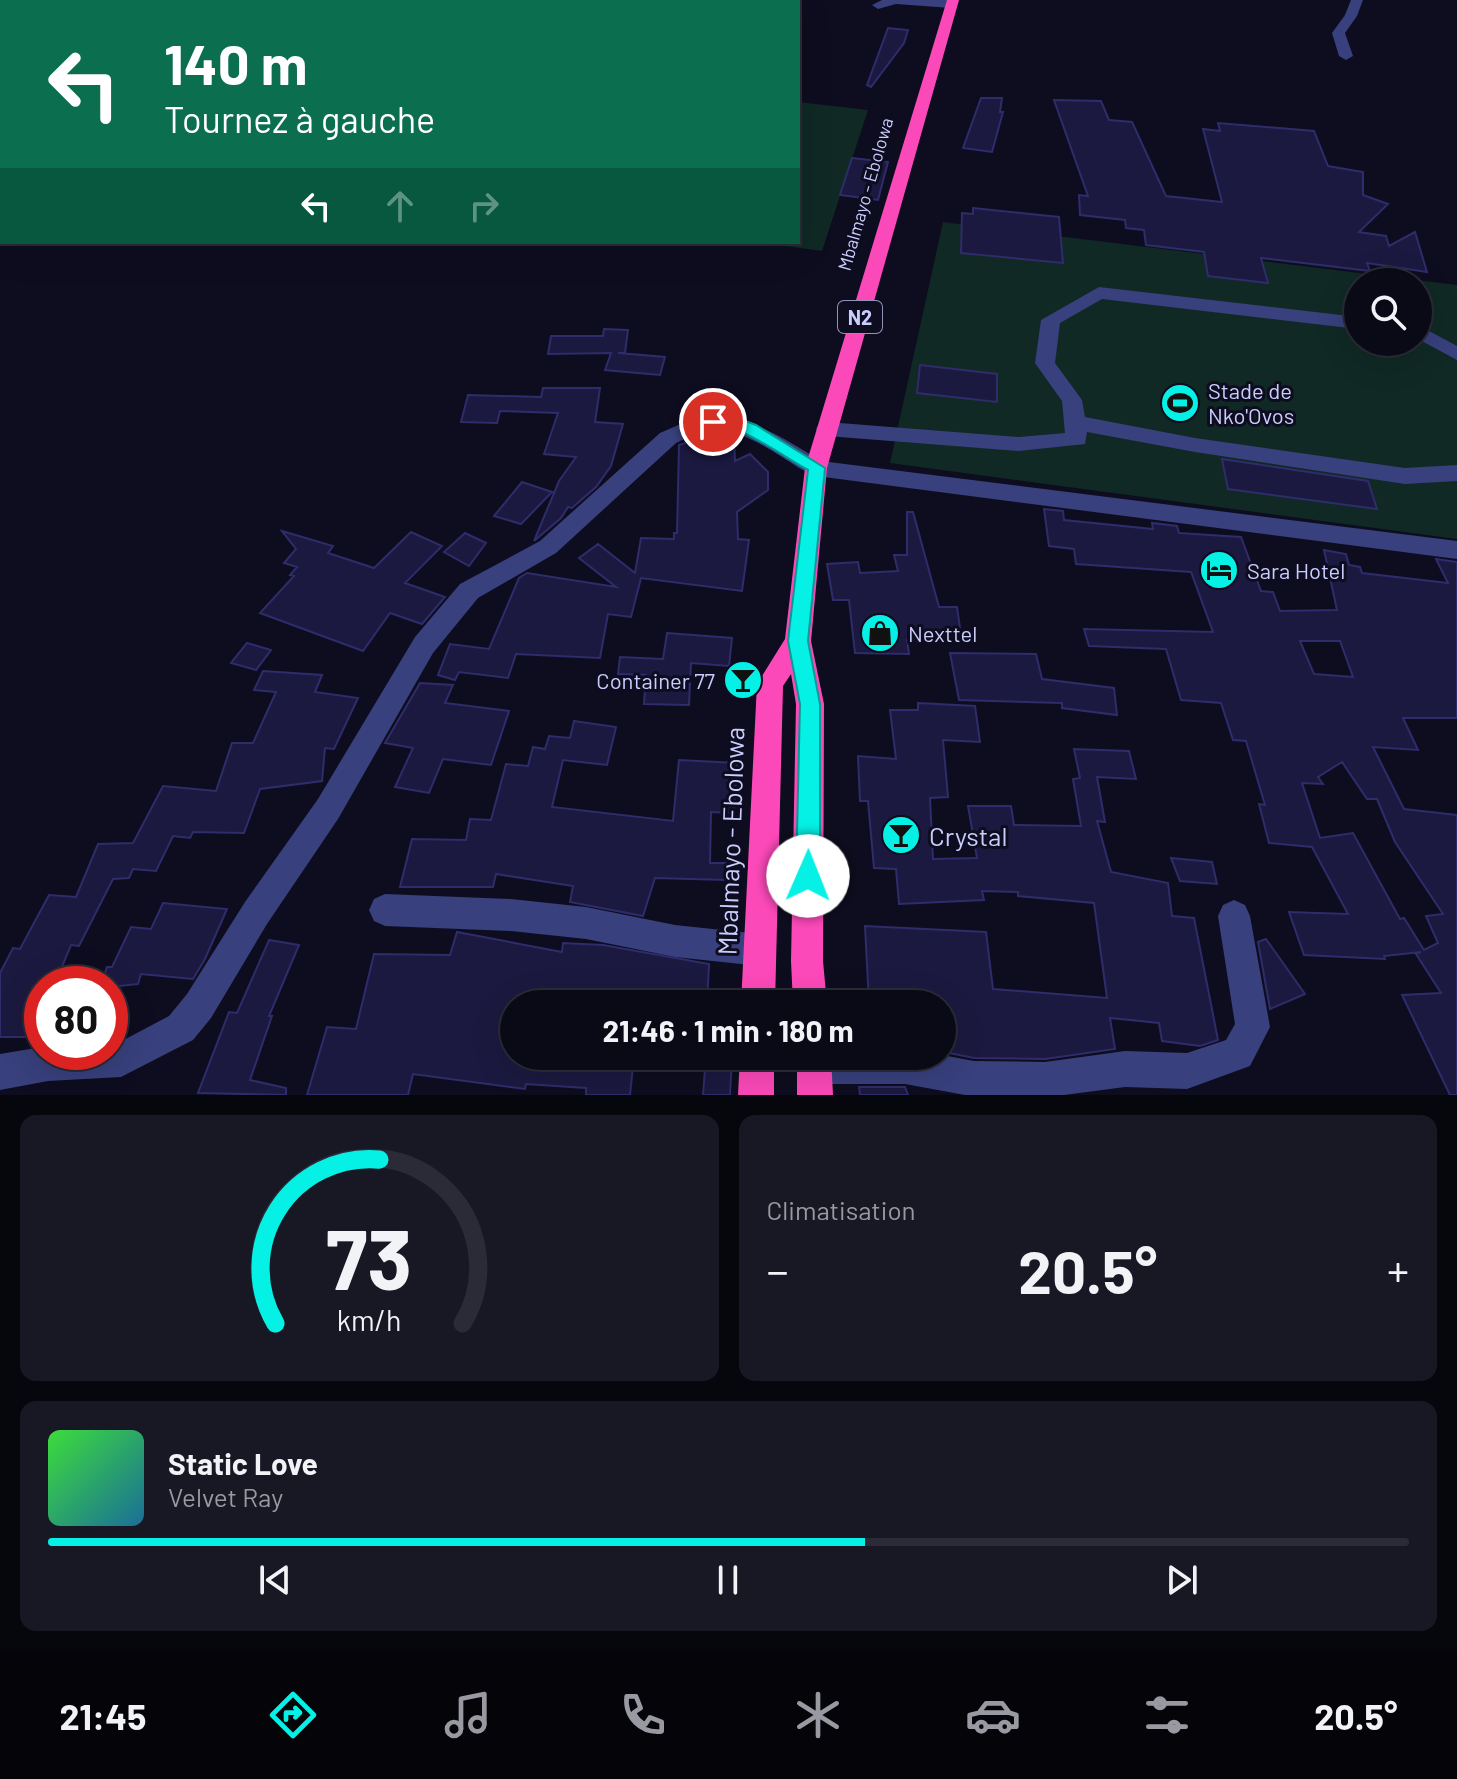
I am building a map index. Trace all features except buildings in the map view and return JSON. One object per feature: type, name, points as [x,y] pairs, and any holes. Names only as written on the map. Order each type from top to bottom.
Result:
[{"type":"highway","name":"Mbalmayo - Ebolowa","points":[[809,990],[810,704],[798,641],[816,468],[952,2]]},
{"type":"highway","name":"Mbalmayo - Ebolowa","points":[[759,990],[770,684],[798,641]]},
{"type":"highway","points":[[756,1095],[757,1070]]},
{"type":"street","points":[[878,5],[896,0],[952,2]]},
{"type":"street","points":[[1346,56],[1338,33],[1351,16],[1357,0]]},
{"type":"street","points":[[827,429],[1019,444],[1077,439],[1072,400],[1045,363],[1051,320],[1099,293],[1344,321]]},
{"type":"street","points":[[1432,339],[1457,354]]},
{"type":"street","points":[[0,1072],[48,1063],[121,1060],[181,1028],[199,1006],[256,913],[328,809],[424,645],[469,591],[525,561],[559,538],[668,438],[688,427],[732,422],[816,468],[1457,550]]},
{"type":"street","points":[[1077,423],[1195,445],[1405,476],[1457,473]]},
{"type":"street","points":[[385,910],[511,915],[586,923],[675,941],[760,950]]},
{"type":"street","points":[[814,1072],[905,1066],[974,1079],[1045,1080],[1125,1069],[1187,1071],[1238,1054],[1253,1027],[1234,916]]},
{"type":"green space","points":[[800,102],[868,110],[822,251],[771,244],[800,244]]},
{"type":"green space","name":"Stade de Nko'Ovos","points":[[943,222],[1344,271],[1344,356],[1432,356],[1432,282],[1457,285],[1457,539],[890,463]]},
{"type":"place","name":"Stade de Nko'Ovos","points":[[1180,403]]},
{"type":"place","name":"Sara Hotel","points":[[1219,570]]},
{"type":"place","name":"Nexttel","points":[[880,633]]},
{"type":"place","name":"Container 77","points":[[743,680]]},
{"type":"place","name":"Crystal","points":[[901,835]]},
{"type":"route","points":[[713,422],[732,422],[750,429],[816,468],[798,641],[810,704],[808,876]]}]
